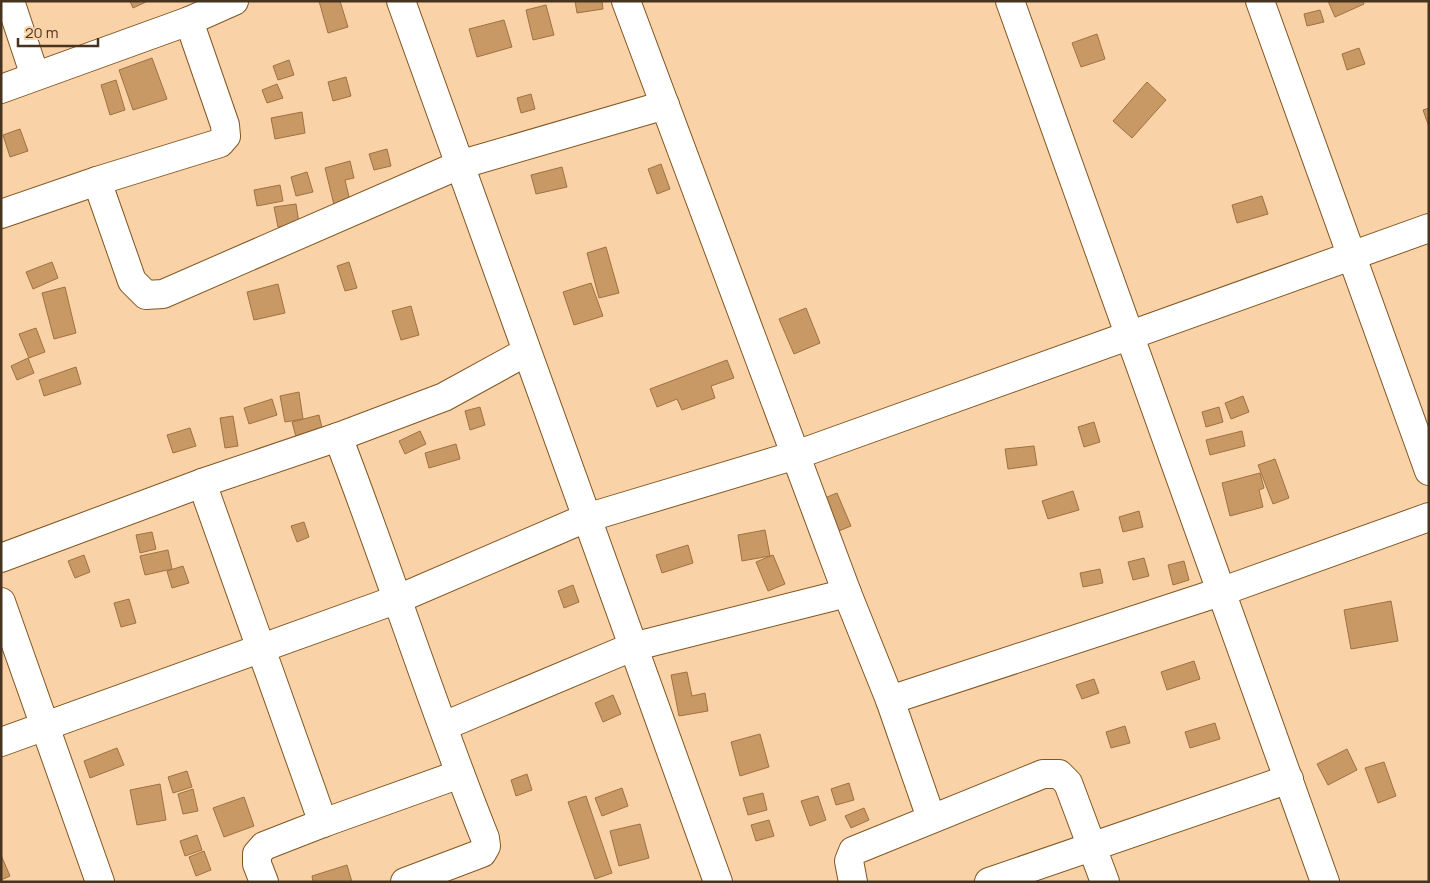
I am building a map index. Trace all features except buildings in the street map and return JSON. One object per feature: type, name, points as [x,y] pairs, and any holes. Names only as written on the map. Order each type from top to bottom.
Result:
[{"type":"street","points":[[10,1],[35,76]]},
{"type":"street","points":[[1,89],[189,21],[234,1]]},
{"type":"street","points":[[401,1],[718,882]]},
{"type":"street","points":[[626,1],[847,593],[890,700],[931,818]]},
{"type":"street","points":[[1010,1],[1223,591],[1325,882]]},
{"type":"street","points":[[1260,1],[1429,470]]},
{"type":"street","points":[[1,214],[97,181],[220,143],[226,136],[225,125],[189,21]]},
{"type":"street","points":[[97,181],[132,281],[146,295],[163,294],[459,165],[665,105]]},
{"type":"street","points":[[1,742],[398,599],[586,518],[796,455],[1429,228]]},
{"type":"street","points":[[1,558],[202,483],[338,437],[444,397],[526,352]]},
{"type":"street","points":[[338,437],[485,838],[486,846],[482,853],[405,882]]},
{"type":"street","points":[[202,483],[322,823]]},
{"type":"street","points":[[890,700],[1223,591],[1429,517]]},
{"type":"street","points":[[444,726],[632,647],[847,593]]},
{"type":"street","points":[[1,602],[100,882]]},
{"type":"street","points":[[264,882],[257,864],[257,854],[264,846],[322,823],[460,774]]},
{"type":"street","points":[[853,882],[849,861],[853,851],[1042,774],[1058,774],[1068,783],[1105,882]]},
{"type":"street","points":[[989,882],[1289,779]]}]
